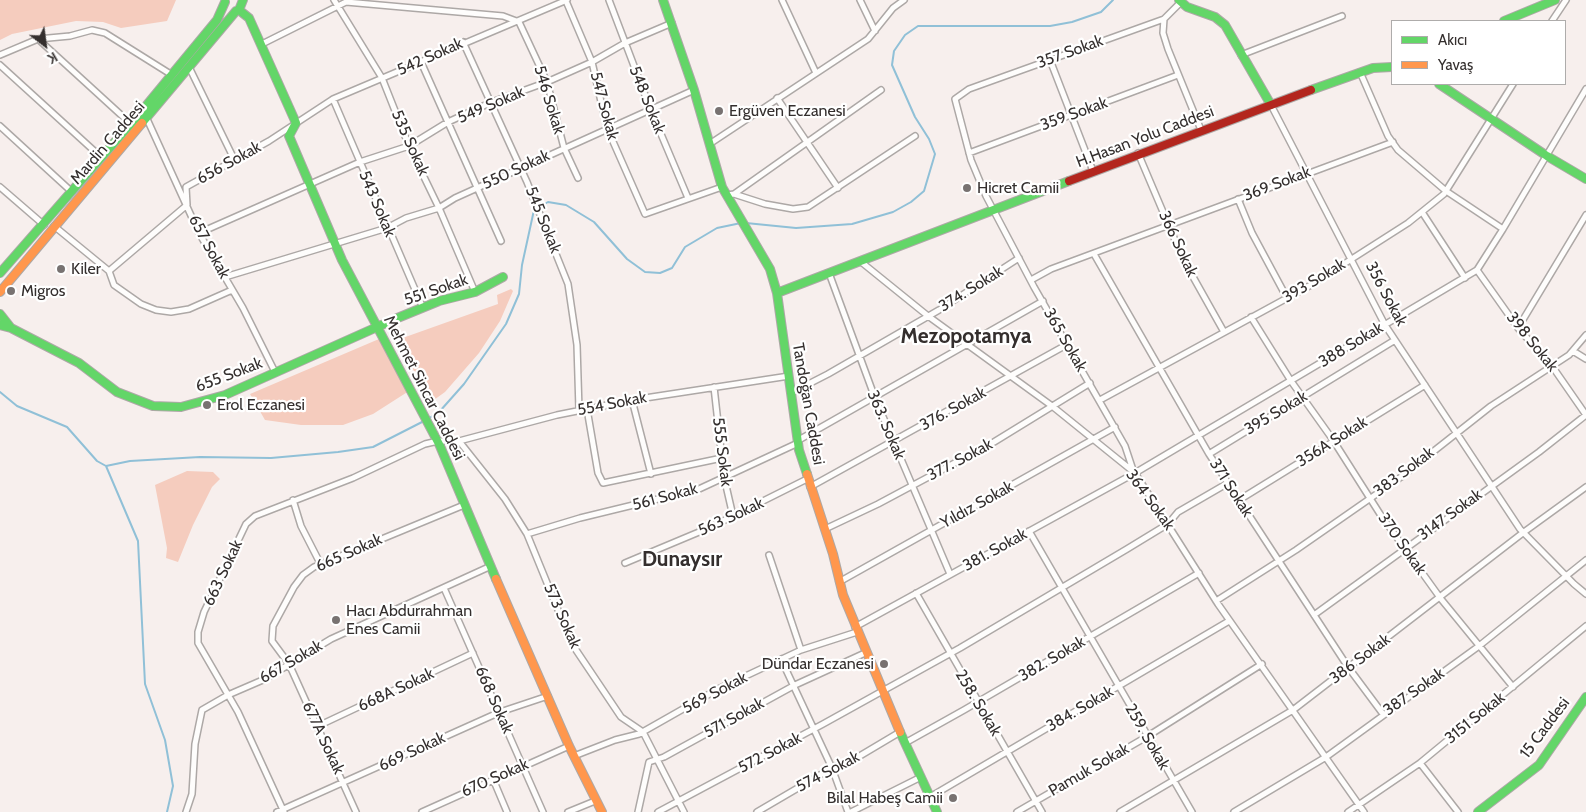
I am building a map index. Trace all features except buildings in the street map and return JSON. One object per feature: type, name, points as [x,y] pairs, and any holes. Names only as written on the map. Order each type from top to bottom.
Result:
[{"type":"street","points":[[243,0],[238,10],[249,18],[262,44],[273,76],[296,123]]},
{"type":"street","name":"542 Sokak","points":[[296,123],[333,99],[463,42],[520,22],[567,0]]},
{"type":"street","name":"547 Sokak","points":[[567,0],[592,62],[606,128],[643,211],[645,214],[688,198]]},
{"type":"street","name":"548 Sokak","points":[[609,0],[650,108],[688,198]]},
{"type":"street","name":"Tandoğan Caddesi","points":[[664,0],[711,143],[722,187],[731,194],[735,208],[770,269],[777,293],[798,442],[807,479],[825,529],[839,582],[865,653],[936,812]]},
{"type":"street","points":[[782,0],[816,73]]},
{"type":"street","points":[[860,0],[876,31]]},
{"type":"street","points":[[711,143],[868,39],[893,8],[904,0]]},
{"type":"street","points":[[1506,20],[1555,0]]},
{"type":"street","points":[[1553,20],[1566,0]]},
{"type":"street","name":"Mardin Caddesi","points":[[225,1],[228,10],[238,10]]},
{"type":"street","name":"Mardin Caddesi","points":[[0,272],[44,225],[172,75],[217,20],[225,1]]},
{"type":"street","name":"357 Sokak","points":[[955,99],[970,89],[1164,19],[1180,1]]},
{"type":"street","name":"356 Sokak","points":[[1180,1],[1226,25],[1271,105],[1385,326],[1490,487],[1524,532],[1565,576],[1586,594]]},
{"type":"street","points":[[262,44],[336,2],[503,16],[520,22]]},
{"type":"street","name":"535 Sokak","points":[[336,2],[382,78],[409,146],[439,208],[475,292]]},
{"type":"street","name":"Mardin Caddesi","points":[[0,292],[238,10]]},
{"type":"street","points":[[1242,55],[1342,16]]},
{"type":"street","points":[[1164,19],[1163,33],[1201,130]]},
{"type":"street","name":"546 Sokak","points":[[520,22],[547,82],[564,148],[578,178]]},
{"type":"street","name":"549 Sokak","points":[[199,233],[360,162],[409,146],[448,122],[492,102],[547,82],[592,62],[625,43],[672,24]]},
{"type":"street","points":[[0,55],[38,39],[70,36],[92,30],[105,33],[172,75]]},
{"type":"street","points":[[38,39],[131,124]]},
{"type":"street","name":"545 Sokak","points":[[463,42],[527,182],[568,284],[577,345],[580,410]]},
{"type":"street","points":[[1050,60],[1093,170]]},
{"type":"street","points":[[421,62],[479,187],[501,241]]},
{"type":"street","points":[[0,65],[102,158]]},
{"type":"street","name":"H.Hasan Yolu Caddesi","points":[[777,293],[1138,153],[1360,72],[1390,66]]},
{"type":"street","points":[[190,69],[235,161]]},
{"type":"street","points":[[1360,72],[1398,150],[1446,191],[1504,229]]},
{"type":"street","name":"359 Sokak","points":[[969,153],[1178,75]]},
{"type":"street","points":[[1441,85],[1547,156],[1586,179]]},
{"type":"street","name":"393 Sokak","points":[[1100,400],[1287,298],[1352,259],[1422,212],[1446,191],[1513,85]]},
{"type":"street","name":"388 Sokak","points":[[1134,473],[1477,270],[1504,229],[1586,89]]},
{"type":"street","name":"550 Sokak","points":[[225,277],[387,228],[406,218],[439,208],[479,187],[606,128],[694,90]]},
{"type":"street","points":[[731,194],[881,90]]},
{"type":"street","points":[[777,98],[838,188]]},
{"type":"street","name":"543 Sokak","points":[[333,99],[423,308]]},
{"type":"street","name":"365 Sokak","points":[[955,99],[969,153],[993,209],[1031,280],[1115,427],[1125,446],[1134,473]]},
{"type":"street","name":"657 Sokak","points":[[146,120],[199,233],[225,277],[275,372]]},
{"type":"street","name":"656 Sokak","points":[[109,271],[187,205],[186,187],[235,161],[296,123]]},
{"type":"street","name":"Mehmet Sincar Caddesi","points":[[296,123],[289,136],[335,243],[377,327],[438,440],[464,505],[569,746],[602,812]]},
{"type":"street","points":[[0,126],[72,192]]},
{"type":"street","points":[[731,194],[765,204],[793,209],[808,206],[915,136]]},
{"type":"street","name":"369 Sokak","points":[[1031,280],[1052,269],[1393,142]]},
{"type":"street","name":"366 Sokak","points":[[1138,153],[1168,226],[1191,274],[1224,332]]},
{"type":"street","points":[[0,187],[44,225]]},
{"type":"street","points":[[688,198],[722,187]]},
{"type":"street","points":[[1238,199],[1252,233],[1287,298]]},
{"type":"street","points":[[1422,212],[1465,278]]},
{"type":"street","points":[[1518,328],[1586,215]]},
{"type":"street","points":[[54,226],[109,271],[114,285],[141,304],[156,310],[171,312],[189,309],[232,290]]},
{"type":"street","name":"371 Sokak","points":[[1094,254],[1209,454],[1348,667],[1383,714]]},
{"type":"street","name":"374. Sokak","points":[[791,393],[928,316],[1019,258]]},
{"type":"street","name":"364 Sokak","points":[[860,261],[928,316],[1052,406],[1134,473],[1216,601],[1364,812]]},
{"type":"street","name":"398 Sokak","points":[[1477,270],[1518,328],[1552,366],[1586,415]]},
{"type":"street","name":"363. Sokak","points":[[829,273],[858,356],[930,531],[950,574]]},
{"type":"street","name":"551 Sokak","points":[[377,327],[423,308],[475,292],[503,277]]},
{"type":"street","name":"561 Sokak","points":[[527,534],[580,518],[699,489],[798,442],[1043,301]]},
{"type":"street","name":"655 Sokak","points":[[0,314],[11,328]]},
{"type":"street","name":"370 Sokak","points":[[1251,317],[1302,398],[1333,440],[1440,599],[1513,688]]},
{"type":"street","name":"655 Sokak","points":[[0,325],[11,328],[79,363],[117,392],[153,406],[180,407],[225,395],[377,327]]},
{"type":"street","name":"383 Sokak","points":[[1216,601],[1279,561],[1401,477],[1491,406],[1573,351],[1586,335]]},
{"type":"street","name":"395 Sokak","points":[[1209,454],[1395,340]]},
{"type":"street","name":"376. Sokak","points":[[810,487],[1068,344]]},
{"type":"street","points":[[1573,351],[1586,359]]},
{"type":"street","name":"554 Sokak","points":[[438,440],[459,441],[580,410],[714,386],[789,376]]},
{"type":"street","name":"377. Sokak","points":[[825,529],[871,508],[994,442],[1090,383]]},
{"type":"street","name":"356A Sokak","points":[[1239,500],[1333,440],[1425,385]]},
{"type":"street","name":"555 Sokak","points":[[714,386],[724,477],[733,516]]},
{"type":"street","points":[[632,400],[651,474]]},
{"type":"street","points":[[587,409],[600,480],[603,483],[722,458]]},
{"type":"street","name":"3147 Sokak","points":[[1314,615],[1404,548],[1540,452],[1586,415]]},
{"type":"street","name":"Yıldız Sokak","points":[[839,582],[1115,427]]},
{"type":"street","name":"663 Sokak","points":[[284,811],[228,694],[198,643],[198,632],[204,612],[246,524],[255,516],[353,478],[425,444],[438,440]]},
{"type":"street","name":"573 Sokak","points":[[459,441],[505,498],[527,534],[572,644],[622,717],[644,732],[684,812]]},
{"type":"street","name":"381. Sokak","points":[[856,630],[916,593],[1134,473]]},
{"type":"street","name":"563 Sokak","points":[[625,563],[733,516],[807,479]]},
{"type":"street","name":"572 Sokak","points":[[658,812],[950,654],[1168,524],[1178,512],[1228,483]]},
{"type":"street","name":"386 Sokak","points":[[1120,812],[1293,710],[1440,599],[1524,532],[1586,487]]},
{"type":"street","points":[[293,500],[301,526],[321,564]]},
{"type":"street","name":"665 Sokak","points":[[289,664],[272,641],[273,626],[280,610],[302,575],[321,564],[464,505]]},
{"type":"street","name":"259. Sokak","points":[[1028,531],[1192,812]]},
{"type":"street","points":[[769,554],[801,650]]},
{"type":"street","name":"387 Sokak","points":[[1234,812],[1326,756],[1479,646],[1586,560]]},
{"type":"street","name":"667 Sokak","points":[[186,812],[192,794],[195,744],[202,710],[228,694],[265,679],[331,639],[491,566]]},
{"type":"street","name":"382. Sokak","points":[[905,743],[1199,573]]},
{"type":"street","name":"668 Sokak","points":[[444,588],[543,812]]},
{"type":"street","name":"258. Sokak","points":[[916,593],[1042,812]]},
{"type":"street","name":"384. Sokak","points":[[930,797],[1229,620]]},
{"type":"street","name":"3151 Sokak","points":[[1348,812],[1420,763],[1586,626]]},
{"type":"street","name":"569 Sokak","points":[[574,756],[644,732],[720,688],[801,650],[856,630]]},
{"type":"street","name":"571 Sokak","points":[[638,812],[649,762],[658,759],[795,685],[865,653]]},
{"type":"street","name":"668A Sokak","points":[[318,726],[473,654]]},
{"type":"street","points":[[781,659],[795,685],[850,812],[920,777]]},
{"type":"street","name":"677A Sokak","points":[[289,664],[356,812]]},
{"type":"street","name":"Pamuk Sokak","points":[[1017,812],[1148,736],[1262,664]]},
{"type":"street","name":"669 Sokak","points":[[276,812],[284,811],[500,712],[548,696]]},
{"type":"street","name":"15 Caddesi","points":[[1478,812],[1539,765],[1586,697]]},
{"type":"street","name":"574 Sokak","points":[[757,812],[832,768],[858,757],[900,732]]},
{"type":"street","name":"670 Sokak","points":[[422,812],[569,746]]},
{"type":"street","points":[[1420,763],[1458,812]]},
{"type":"street","points":[[493,779],[507,812]]},
{"type":"street","points":[[568,812],[595,801]]},
{"type":"shaded area","points":[[0,0],[176,0],[167,21],[121,28],[103,22],[76,21],[12,34],[0,40]]},
{"type":"shaded area","points":[[511,289],[513,291],[500,321],[479,353],[445,392],[431,402],[397,340],[498,304],[497,295]]},
{"type":"shaded area","points":[[379,339],[409,391],[373,414],[343,425],[301,425],[265,420],[250,394]]},
{"type":"shaded area","points":[[187,471],[213,472],[220,479],[212,487],[193,525],[178,562],[166,558],[167,548],[155,485]]},
{"type":"waterway","points":[[746,223],[796,228],[852,224],[893,212],[911,202],[924,191],[935,154],[929,139],[915,117],[892,65],[894,51],[905,35],[918,26],[1050,26],[1072,22],[1101,12],[1113,0]]},
{"type":"waterway","points":[[428,419],[440,411],[464,384],[506,324],[519,294],[522,265],[534,210],[548,202],[566,205],[594,222],[627,259],[645,272],[660,273],[672,268],[685,247],[717,228],[741,223]]},
{"type":"waterway","points":[[0,392],[17,406],[67,427],[97,461],[106,466],[130,461],[200,457],[271,458],[338,452],[373,447],[424,421]]},
{"type":"waterway","points":[[106,466],[138,541],[145,684],[165,740],[173,786],[167,812]]},
{"type":"traffic: fast","points":[[239,10],[243,0]]},
{"type":"traffic: fast","points":[[663,0],[694,90],[722,187],[770,269],[777,293],[799,450],[807,474]]},
{"type":"traffic: fast","points":[[1179,0],[1187,7],[1215,17],[1225,25],[1271,105]]},
{"type":"traffic: fast","points":[[1506,20],[1555,0]]},
{"type":"traffic: fast","points":[[0,273],[141,112],[217,20],[225,2]]},
{"type":"traffic: fast","points":[[239,10],[249,18],[296,123],[289,136],[342,260],[440,446],[496,579]]},
{"type":"traffic: fast","points":[[142,123],[236,11]]},
{"type":"traffic: fast","points":[[1311,90],[1373,68],[1391,67]]},
{"type":"traffic: fast","points":[[1440,85],[1547,156],[1586,179]]},
{"type":"traffic: fast","points":[[777,293],[1069,181]]},
{"type":"traffic: fast","points":[[0,325],[11,328],[79,363],[117,392],[153,406],[181,407],[225,395],[395,319],[439,301],[475,292],[503,277]]},
{"type":"traffic: fast","points":[[0,314],[11,328]]},
{"type":"traffic: fast","points":[[1478,812],[1539,765],[1586,697]]},
{"type":"traffic: fast","points":[[900,732],[937,812]]},
{"type":"traffic: slow","points":[[0,292],[142,123]]},
{"type":"traffic: slow","points":[[807,474],[833,554],[843,595],[900,732]]},
{"type":"traffic: slow","points":[[496,579],[569,746],[602,812]]},
{"type":"traffic: jam","points":[[1069,181],[1311,90]]},
{"type":"place","name":"Ergüven Eczanesi","points":[[719,111]]},
{"type":"place","name":"Hicret Camii","points":[[967,188]]},
{"type":"place","name":"Kiler","points":[[61,269]]},
{"type":"place","name":"Migros","points":[[11,291]]},
{"type":"place","name":"Erol Eczanesi","points":[[207,405]]},
{"type":"place","name":"Hacı Abdurrahman Enes Camii","points":[[336,620]]},
{"type":"place","name":"Dündar Eczanesi","points":[[884,664]]},
{"type":"place","name":"Bilal Habeş Camii","points":[[953,798]]},
{"type":"district","name":"Mezopotamya","points":[[966,337]]},
{"type":"district","name":"Dunaysır","points":[[682,560]]}]
